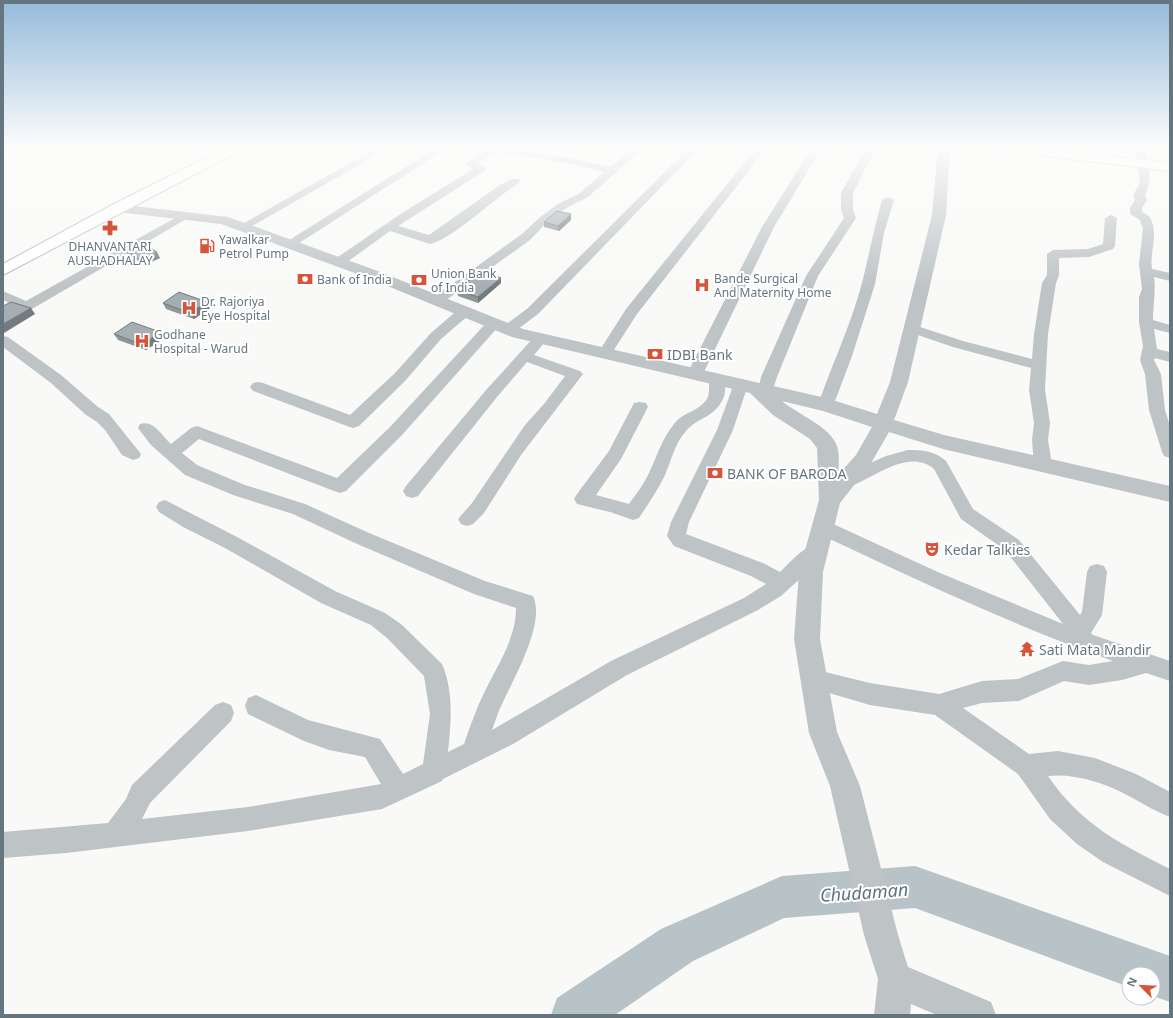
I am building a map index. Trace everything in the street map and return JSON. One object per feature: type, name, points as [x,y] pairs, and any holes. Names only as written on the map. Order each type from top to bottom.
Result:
[{"type":"highway","points":[[3,270],[145,194]]},
{"type":"street","points":[[243,227],[303,194]]},
{"type":"street","points":[[289,244],[369,194]]},
{"type":"street","points":[[339,262],[388,227],[441,194]]},
{"type":"street","points":[[388,227],[418,235],[430,240],[457,224],[471,211],[497,194]]},
{"type":"street","points":[[438,300],[526,237],[543,220],[562,206],[586,194]]},
{"type":"street","points":[[172,452],[196,432],[340,486],[396,431],[470,348],[502,326],[533,311],[649,194]]},
{"type":"street","points":[[605,353],[631,312],[704,222],[724,194]]},
{"type":"street","points":[[695,374],[768,227],[789,194]]},
{"type":"street","points":[[782,583],[758,570],[681,541],[676,536],[680,522],[725,430],[754,388],[771,372],[812,276],[845,228],[850,218],[847,210],[847,194]]},
{"type":"street","points":[[892,1015],[895,979],[881,935],[845,786],[823,733],[807,638],[811,572],[820,540],[837,491],[863,460],[883,424],[899,382],[911,328],[929,260],[938,215],[940,194]]},
{"type":"street","points":[[1140,194],[1141,200],[1136,208],[1136,214],[1145,218],[1149,229],[1146,244],[1146,272],[1149,289],[1146,297],[1146,322],[1149,352],[1147,360],[1153,374],[1157,410],[1170,452]]},
{"type":"street","points":[[826,405],[836,375],[845,356],[868,284],[878,233],[888,200]]},
{"type":"street","points":[[116,208],[223,220],[339,262],[502,326],[541,338],[826,405],[943,442],[1170,494]]},
{"type":"street","points":[[3,295],[27,306],[184,216]]},
{"type":"street","points":[[1043,465],[1040,440],[1042,423],[1037,390],[1038,365],[1049,283],[1053,275],[1053,254],[1089,253],[1109,246],[1110,218]]},
{"type":"street","points":[[1146,272],[1170,277]]},
{"type":"street","points":[[258,387],[328,415],[353,422],[400,376],[436,336],[465,312]]},
{"type":"street","points":[[1146,322],[1170,329]]},
{"type":"street","points":[[911,328],[958,344],[1038,365]]},
{"type":"street","points":[[412,491],[492,393],[541,338]]},
{"type":"street","points":[[3,340],[56,379],[92,411],[103,418],[111,426],[128,451],[133,454]]},
{"type":"street","points":[[1149,352],[1170,357]]},
{"type":"street","points":[[467,519],[478,508],[523,440],[550,408],[567,382],[575,374],[541,361],[524,357]]},
{"type":"street","points":[[640,407],[614,455],[583,499],[613,505],[633,513],[656,476],[668,446],[680,427],[692,418],[705,412],[716,398],[717,379]]},
{"type":"street","points":[[754,388],[780,410],[818,434],[827,446],[837,491]]},
{"type":"street","points":[[1155,392],[1170,396]]},
{"type":"street","points":[[146,428],[157,441],[172,452],[191,470],[239,490],[299,509],[362,538],[481,588],[526,602],[526,620],[510,667],[492,700],[472,753]]},
{"type":"street","points":[[837,491],[898,459],[922,456],[933,459],[940,465],[967,514],[1012,545],[1028,567],[1065,610],[1082,637]]},
{"type":"street","points":[[165,507],[189,522],[232,543],[288,576],[328,597],[378,619],[394,631],[434,671],[441,714],[434,773]]},
{"type":"street","points":[[3,845],[115,834],[299,811],[382,797],[434,773],[505,736],[619,668],[750,604],[782,583],[820,540]]},
{"type":"street","points":[[820,540],[933,579],[1146,663],[1170,671]]},
{"type":"street","points":[[1082,637],[1092,615],[1096,572]]},
{"type":"street","points":[[813,679],[870,694],[939,705],[982,692],[1019,690],[1063,671],[1089,675],[1122,670],[1146,663]]},
{"type":"street","points":[[939,705],[1026,766],[1059,810],[1086,835],[1112,853],[1170,882]]},
{"type":"street","points":[[256,706],[304,730],[329,738],[372,747],[398,789]]},
{"type":"street","points":[[115,834],[135,808],[141,794],[177,757],[223,714]]},
{"type":"street","points":[[1026,766],[1058,763],[1094,770],[1128,782],[1170,805]]},
{"type":"street","points":[[895,979],[978,1015]]},
{"type":"building","points":[[557,211],[571,214],[558,226],[544,222]]},
{"type":"building","points":[[139,241],[157,252],[141,260],[124,249]]},
{"type":"building","points":[[481,271],[501,278],[478,297],[457,290]]},
{"type":"building","points":[[179,292],[207,302],[190,313],[163,303]]},
{"type":"building","points":[[11,302],[31,308],[3,324],[3,306]]},
{"type":"building","points":[[132,322],[160,332],[143,345],[114,334]]},
{"type":"waterway","name":"Chudaman","points":[[574,1015],[677,945],[782,897],[915,887],[1170,979]]},
{"type":"place","name":"DHANVANTARI AUSHADHALAY","points":[[110,228]]},
{"type":"place","name":"Yawalkar Petrol Pump","points":[[207,246]]},
{"type":"place","name":"Bank of India","points":[[305,279]]},
{"type":"place","name":"Union Bank of India","points":[[419,280]]},
{"type":"place","name":"Bande Surgical And Maternity Home","points":[[702,285]]},
{"type":"place","name":"Dr. Rajoriya Eye Hospital","points":[[189,308]]},
{"type":"place","name":"Godhane Hospital - Warud","points":[[142,341]]},
{"type":"place","name":"IDBI Bank","points":[[655,354]]},
{"type":"place","name":"BANK OF BARODA","points":[[715,473]]},
{"type":"place","name":"Kedar Talkies","points":[[932,549]]},
{"type":"place","name":"Sati Mata Mandir","points":[[1027,649]]}]
